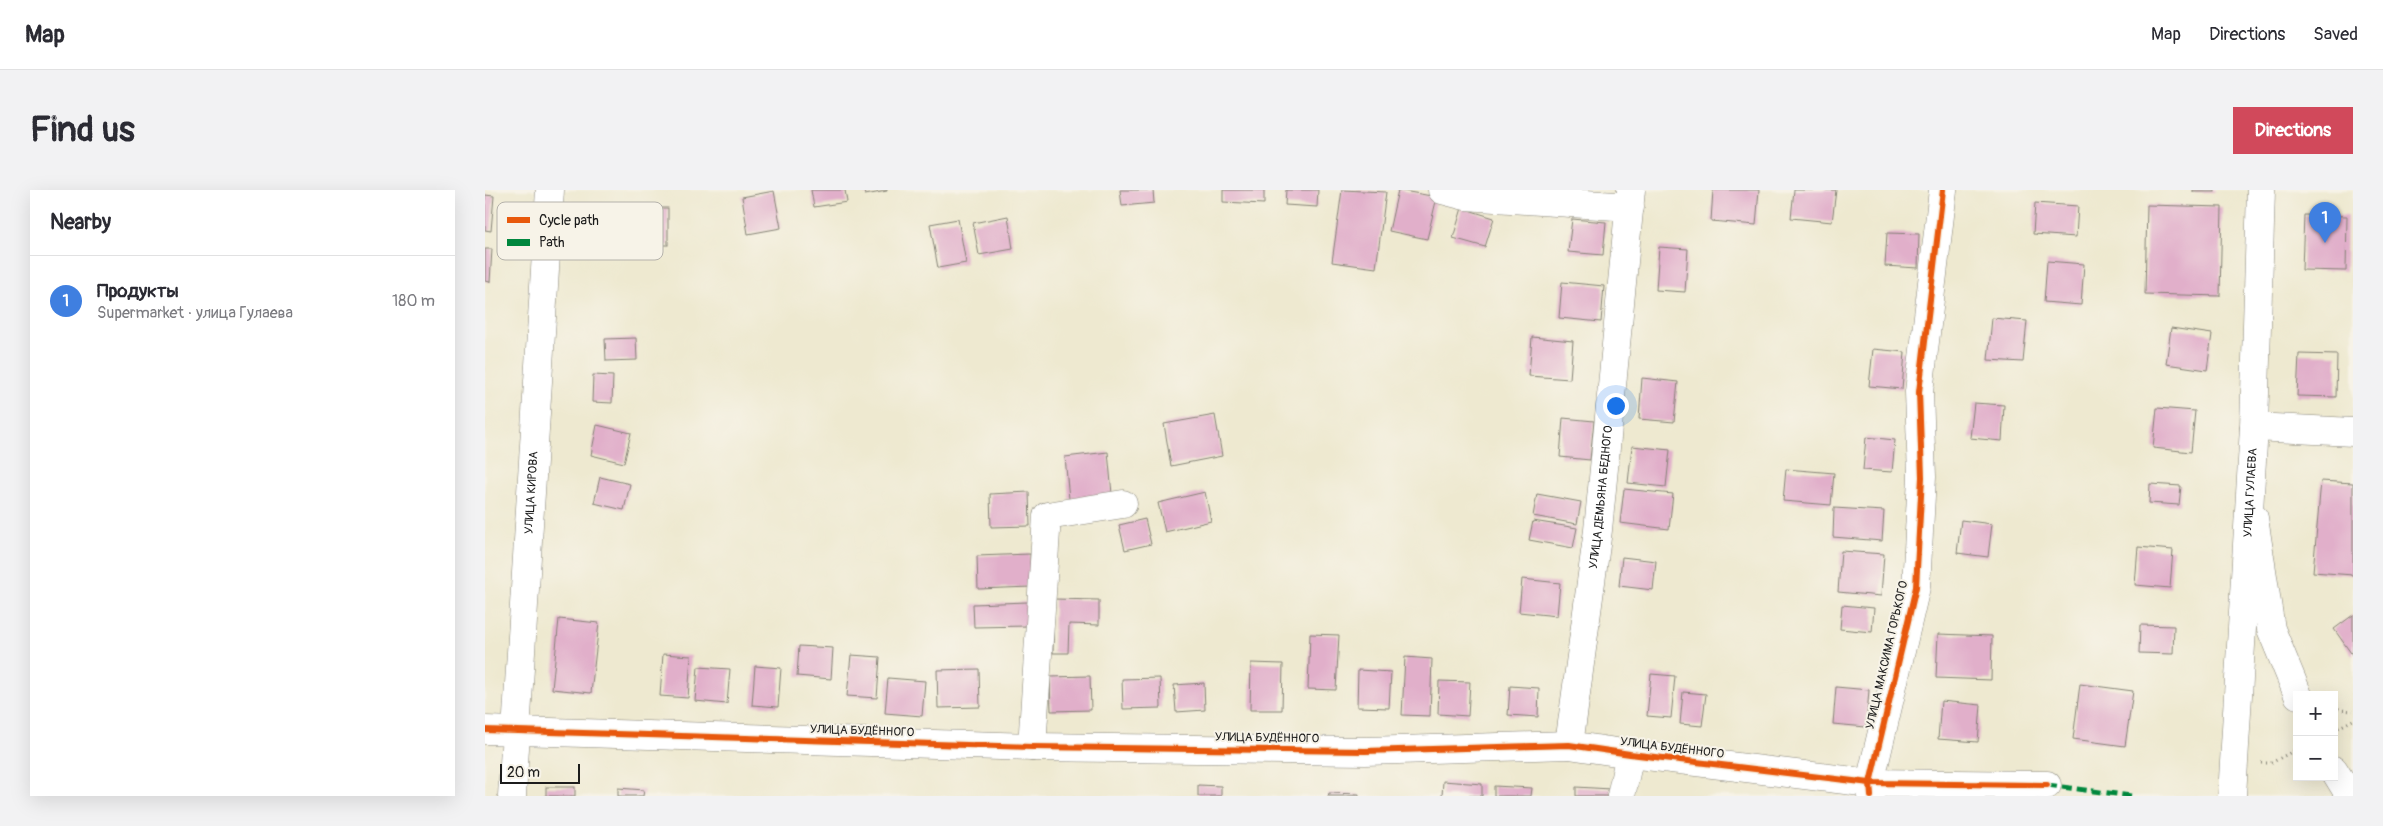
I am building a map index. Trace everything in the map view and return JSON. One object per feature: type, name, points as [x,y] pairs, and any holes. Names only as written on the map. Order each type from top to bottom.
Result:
[{"type":"street","points":[[1442,190],[1465,196],[1630,198]]},
{"type":"street","name":"УЛИЦА МАКСИМА ГОРЬКОГО","points":[[1871,790],[1916,587],[1922,477],[1919,392],[1943,190]]},
{"type":"street","name":"УЛИЦА ГУЛАЕВА","points":[[2232,796],[2251,495],[2261,190]]},
{"type":"street","name":"УЛИЦА ДЕМЬЯНА БЕДНОГО","points":[[1569,745],[1598,530],[1630,198]]},
{"type":"street","name":"УЛИЦА КИРОВА","points":[[512,796],[545,260]]},
{"type":"street","points":[[2254,426],[2353,432]]},
{"type":"street","points":[[2251,495],[2271,629],[2296,691]]},
{"type":"street","points":[[1032,747],[1047,516],[1123,504]]},
{"type":"street","name":"УЛИЦА БУДЁННОГО","points":[[485,730],[1032,747],[1365,751],[1569,745],[1871,790],[2047,785]]},
{"type":"street","points":[[1621,796],[1630,754]]},
{"type":"street","points":[[2338,777],[2349,796]]},
{"type":"path","points":[[2338,708],[2353,711]]},
{"type":"path","points":[[2338,728],[2353,720]]},
{"type":"path","points":[[2271,763],[2293,751]]},
{"type":"building","points":[[811,190],[845,190],[847,202],[814,207]]},
{"type":"building","points":[[864,190],[887,190],[887,191],[865,195]]},
{"type":"building","points":[[1120,190],[1153,190],[1154,203],[1122,206]]},
{"type":"building","points":[[1223,190],[1264,190],[1264,204],[1223,202]]},
{"type":"building","points":[[1286,190],[1318,190],[1317,207],[1285,205]]},
{"type":"building","points":[[1342,190],[1386,192],[1376,268],[1332,262]]},
{"type":"building","points":[[1398,190],[1437,197],[1427,239],[1389,231]]},
{"type":"building","points":[[1713,190],[1759,190],[1756,225],[1711,221]]},
{"type":"building","points":[[1794,190],[1836,190],[1832,222],[1791,218]]},
{"type":"building","points":[[2193,190],[2215,190],[2215,192],[2193,192]]},
{"type":"building","points":[[774,191],[781,228],[748,234],[742,197]]},
{"type":"building","points":[[485,195],[494,196],[491,231],[485,230]]},
{"type":"building","points":[[2035,203],[2078,206],[2076,237],[2033,234]]},
{"type":"building","points":[[2147,205],[2222,207],[2220,296],[2145,294]]},
{"type":"building","points":[[663,208],[668,208],[668,245],[663,245]]},
{"type":"building","points":[[1462,208],[1494,218],[1485,247],[1453,238]]},
{"type":"building","points":[[2304,215],[2347,216],[2346,271],[2302,270]]},
{"type":"building","points":[[1008,216],[1013,249],[979,255],[973,223]]},
{"type":"building","points":[[958,219],[966,263],[938,268],[930,224]]},
{"type":"building","points":[[1572,219],[1606,222],[1603,255],[1568,252]]},
{"type":"building","points":[[1887,233],[1919,234],[1918,268],[1885,266]]},
{"type":"building","points":[[1659,247],[1688,249],[1685,292],[1656,290]]},
{"type":"building","points":[[485,249],[492,249],[490,282],[485,281]]},
{"type":"building","points":[[2047,261],[2084,264],[2081,305],[2044,302]]},
{"type":"building","points":[[1562,282],[1604,286],[1601,322],[1559,318]]},
{"type":"building","points":[[1992,318],[2027,321],[2023,362],[1988,360]]},
{"type":"building","points":[[2171,328],[2212,334],[2207,370],[2166,364]]},
{"type":"building","points":[[1532,337],[1573,341],[1570,379],[1529,376]]},
{"type":"building","points":[[636,338],[637,360],[606,361],[605,339]]},
{"type":"building","points":[[1873,349],[1905,352],[1902,389],[1869,386]]},
{"type":"building","points":[[2299,354],[2337,355],[2336,397],[2297,396]]},
{"type":"building","points":[[593,375],[613,376],[612,403],[592,402]]},
{"type":"building","points":[[1642,378],[1678,382],[1674,422],[1639,419]]},
{"type":"building","points":[[1974,403],[2004,405],[2002,441],[1970,438]]},
{"type":"building","points":[[2157,408],[2195,411],[2191,452],[2153,448]]},
{"type":"building","points":[[1215,415],[1222,456],[1171,466],[1164,424]]},
{"type":"building","points":[[1563,418],[1594,421],[1590,460],[1560,457]]},
{"type":"building","points":[[597,425],[631,433],[624,463],[591,455]]},
{"type":"building","points":[[1866,437],[1895,440],[1892,472],[1863,470]]},
{"type":"building","points":[[1632,446],[1670,450],[1666,487],[1628,483]]},
{"type":"building","points":[[1108,452],[1112,494],[1069,499],[1065,457]]},
{"type":"building","points":[[1786,469],[1834,473],[1831,505],[1783,501]]},
{"type":"building","points":[[600,477],[630,484],[624,510],[594,503]]},
{"type":"building","points":[[2321,481],[2353,483],[2353,575],[2313,572]]},
{"type":"building","points":[[2150,484],[2181,486],[2179,505],[2149,503]]},
{"type":"building","points":[[1624,489],[1673,494],[1669,529],[1620,523]]},
{"type":"building","points":[[1029,492],[1030,526],[991,527],[990,494]]},
{"type":"building","points":[[1205,492],[1211,521],[1165,532],[1158,503]]},
{"type":"building","points":[[1537,494],[1581,502],[1577,524],[1533,516]]},
{"type":"building","points":[[1834,508],[1884,511],[1882,541],[1833,537]]},
{"type":"building","points":[[1145,519],[1151,544],[1125,550],[1119,525]]},
{"type":"building","points":[[1961,520],[1992,524],[1988,557],[1957,553]]},
{"type":"building","points":[[1533,521],[1577,528],[1573,548],[1529,540]]},
{"type":"building","points":[[2138,547],[2173,550],[2170,588],[2135,585]]},
{"type":"building","points":[[1841,551],[1884,554],[1881,596],[1838,592]]},
{"type":"building","points":[[1030,554],[1031,587],[978,589],[977,556]]},
{"type":"building","points":[[1622,557],[1656,561],[1653,590],[1619,586]]},
{"type":"building","points":[[1522,579],[1560,583],[1557,616],[1519,612]]},
{"type":"building","points":[[1054,599],[1099,600],[1099,625],[1069,624],[1068,653],[1053,653]]},
{"type":"building","points":[[1028,602],[1029,626],[974,627],[973,604]]},
{"type":"building","points":[[1842,605],[1874,608],[1872,632],[1840,629]]},
{"type":"building","points":[[2353,615],[2353,656],[2334,629]]},
{"type":"building","points":[[559,619],[599,623],[591,693],[552,689]]},
{"type":"building","points":[[2140,625],[2174,626],[2173,654],[2139,653]]},
{"type":"building","points":[[1310,634],[1339,635],[1336,690],[1308,689]]},
{"type":"building","points":[[1938,634],[1992,636],[1991,680],[1936,678]]},
{"type":"building","points":[[799,646],[833,648],[831,679],[797,676]]},
{"type":"building","points":[[663,654],[691,656],[688,698],[660,696]]},
{"type":"building","points":[[851,655],[880,657],[877,698],[847,696]]},
{"type":"building","points":[[1405,657],[1432,659],[1430,716],[1402,715]]},
{"type":"building","points":[[1251,663],[1283,664],[1282,710],[1250,710]]},
{"type":"building","points":[[755,666],[781,668],[778,707],[752,705]]},
{"type":"building","points":[[698,667],[730,669],[727,704],[695,701]]},
{"type":"building","points":[[979,669],[980,707],[938,708],[937,670]]},
{"type":"building","points":[[1358,670],[1391,672],[1389,708],[1357,707]]},
{"type":"building","points":[[1651,674],[1675,676],[1671,718],[1647,716]]},
{"type":"building","points":[[1090,676],[1091,710],[1051,711],[1050,677]]},
{"type":"building","points":[[888,678],[925,681],[922,716],[885,713]]},
{"type":"building","points":[[1160,678],[1161,708],[1123,709],[1122,679]]},
{"type":"building","points":[[1439,681],[1470,682],[1468,716],[1438,714]]},
{"type":"building","points":[[1204,683],[1205,710],[1176,712],[1174,685]]},
{"type":"building","points":[[2080,684],[2133,691],[2125,746],[2073,739]]},
{"type":"building","points":[[1510,686],[1539,688],[1538,717],[1508,715]]},
{"type":"building","points":[[1836,687],[1869,690],[1866,727],[1833,724]]},
{"type":"building","points":[[1683,692],[1706,694],[1702,726],[1680,724]]},
{"type":"building","points":[[1941,701],[1981,705],[1978,742],[1938,739]]},
{"type":"building","points":[[1443,781],[1482,784],[1482,796],[1442,796]]},
{"type":"building","points":[[1198,785],[1221,786],[1221,796],[1198,796]]},
{"type":"building","points":[[1494,786],[1532,788],[1531,796],[1494,796]]},
{"type":"building","points":[[546,787],[575,787],[575,796],[546,796]]},
{"type":"building","points":[[1576,787],[1611,789],[1610,796],[1576,796]]},
{"type":"building","points":[[618,788],[644,790],[643,796],[618,796]]},
{"type":"building","points":[[1329,793],[1359,794],[1359,796],[1328,796]]},
{"type":"marked path","points":[[2047,785],[2131,796]]},
{"type":"cycle path","points":[[1871,796],[1870,783],[1916,587],[1922,477],[1919,392],[1943,190]]},
{"type":"cycle path","points":[[485,730],[1032,747],[1365,751],[1569,745],[1870,783],[2047,785]]},
{"type":"place","name":"Продукты","points":[[2325,243]]}]
